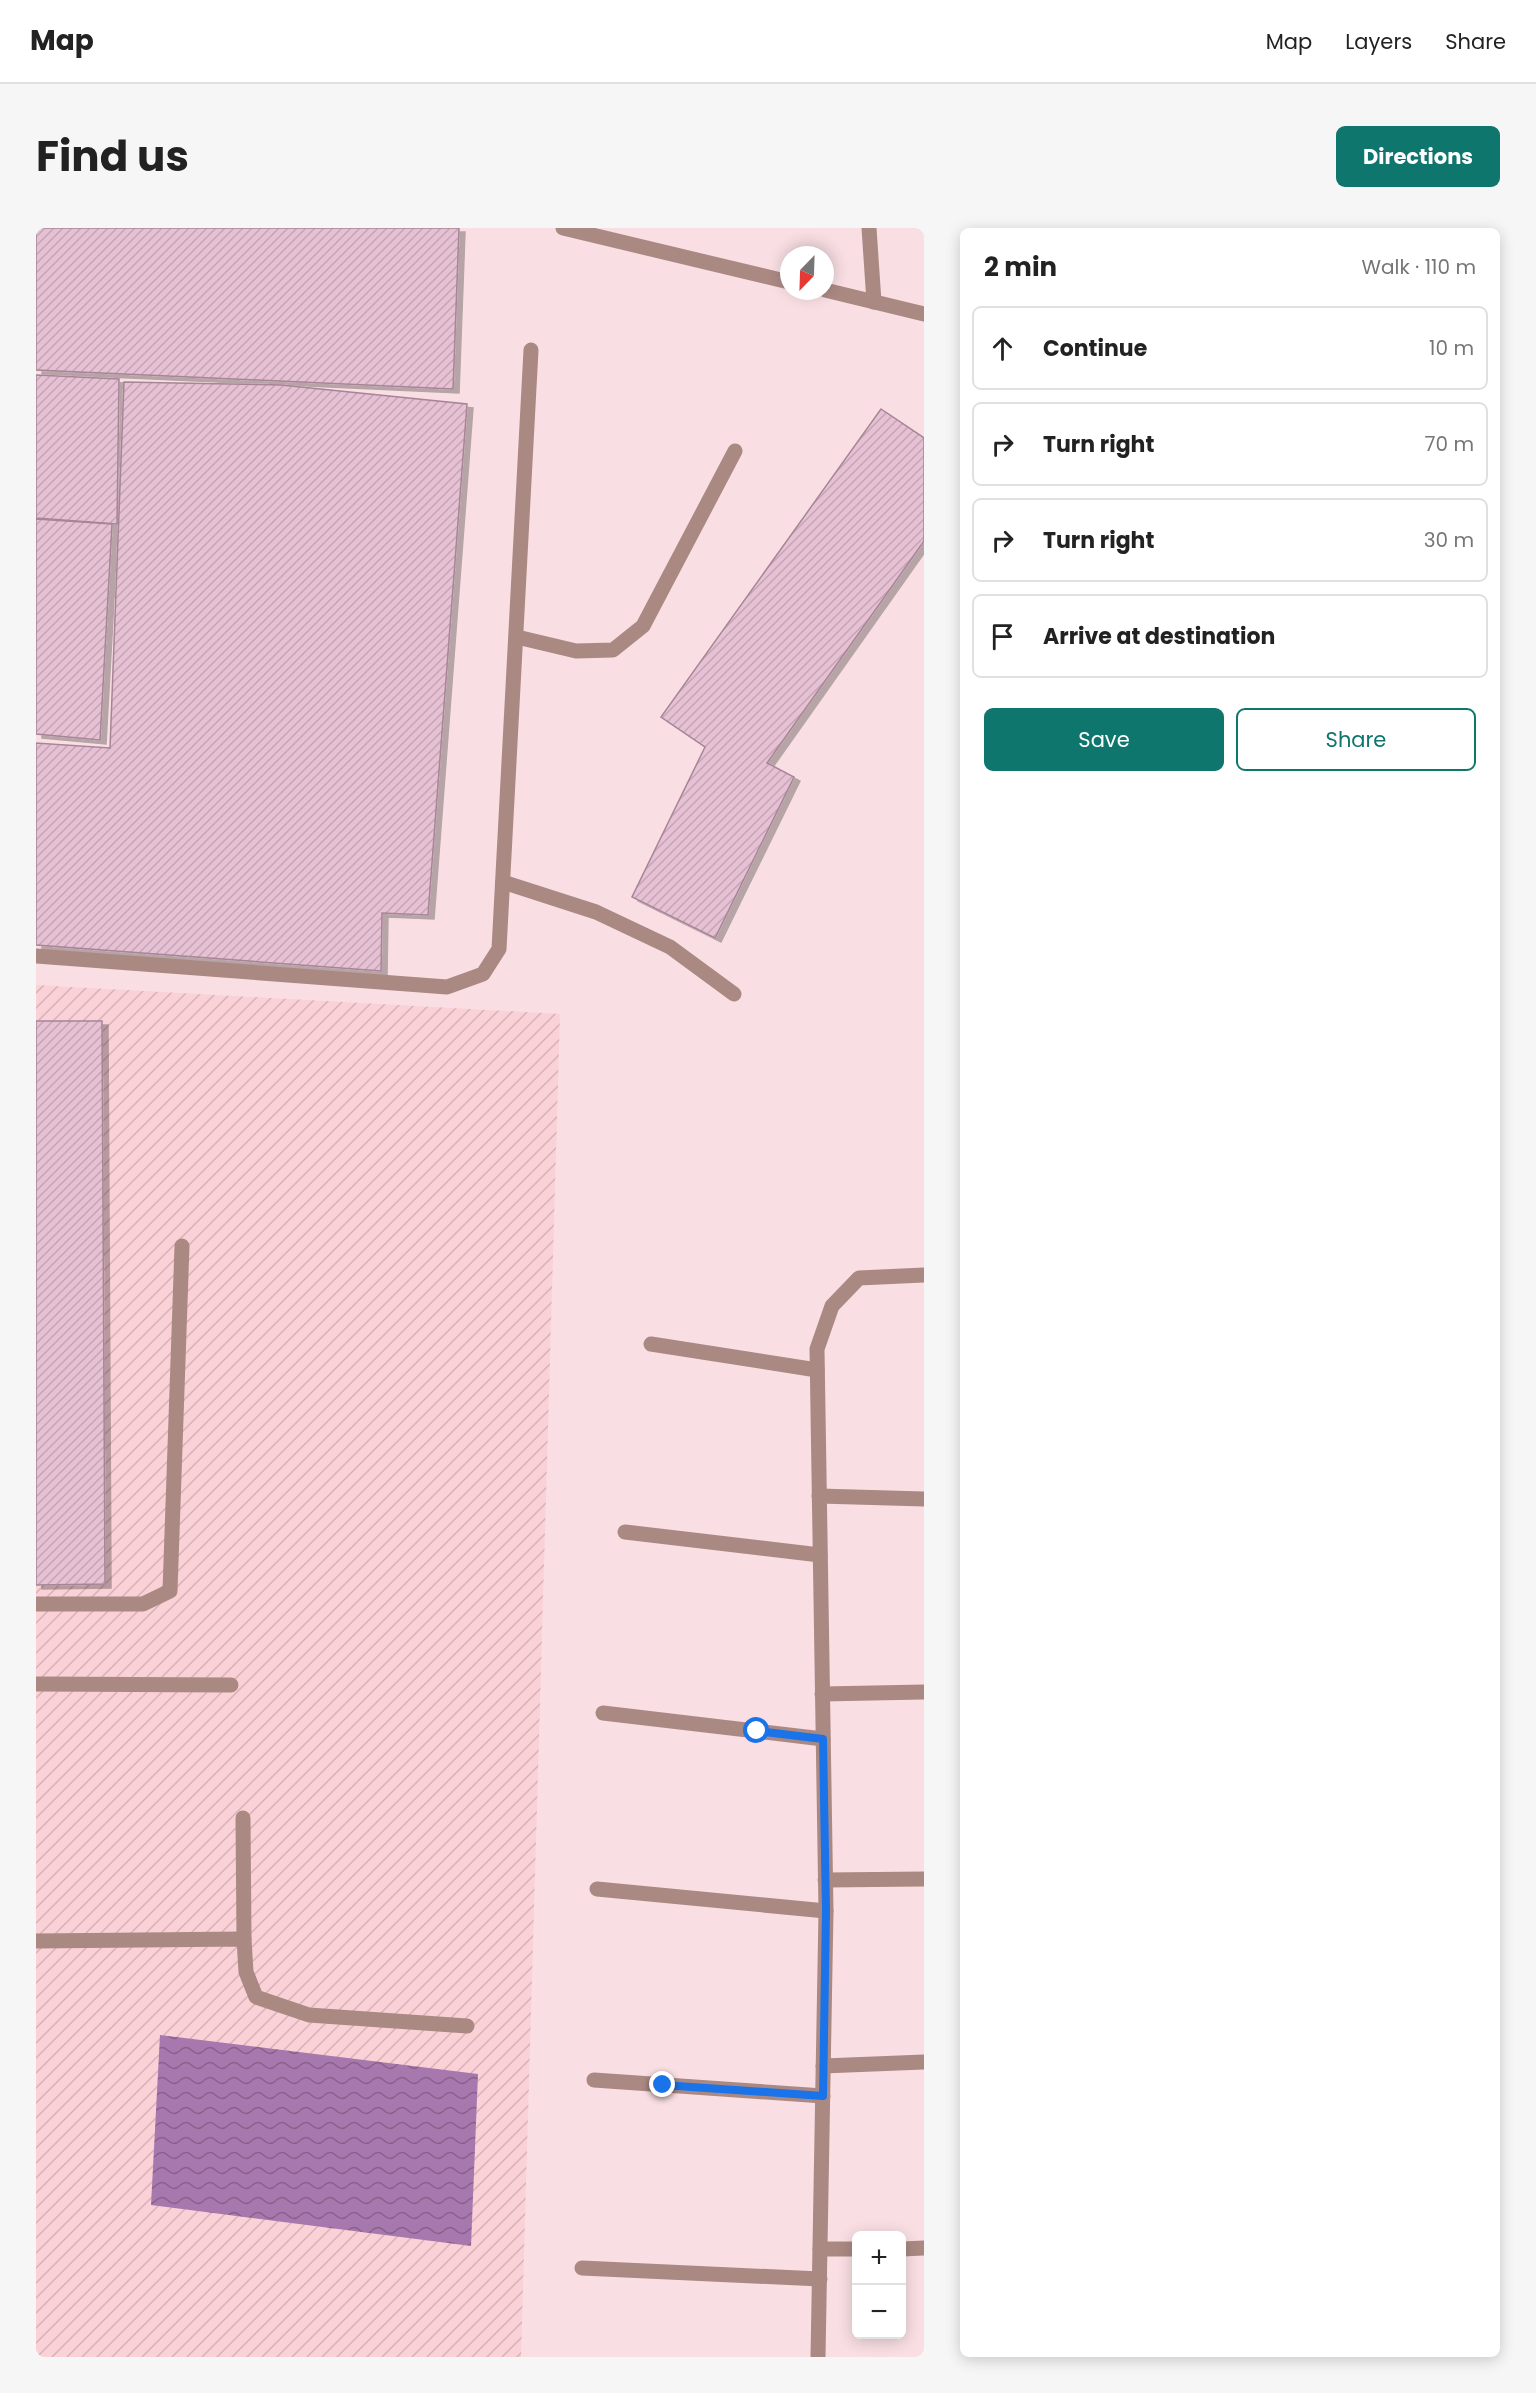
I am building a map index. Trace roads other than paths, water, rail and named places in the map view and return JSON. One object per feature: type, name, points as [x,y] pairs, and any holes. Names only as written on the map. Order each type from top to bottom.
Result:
[{"type":"street","points":[[563,228],[582,230],[780,280]]},
{"type":"street","points":[[869,228],[874,302]]},
{"type":"street","points":[[834,292],[924,314]]},
{"type":"street","points":[[36,956],[447,987],[483,974],[499,949],[531,350]]},
{"type":"street","points":[[517,637],[576,651],[613,650],[642,626],[735,451]]},
{"type":"street","points":[[503,882],[596,912],[670,947],[734,994]]},
{"type":"street","points":[[36,1604],[143,1604],[170,1591],[183,1246]]},
{"type":"street","points":[[818,2357],[826,1911],[817,1349],[832,1306],[859,1278],[924,1275]]},
{"type":"street","points":[[651,1344],[817,1370]]},
{"type":"street","points":[[819,1496],[924,1498]]},
{"type":"street","points":[[626,1532],[820,1555]]},
{"type":"street","points":[[36,1684],[231,1685]]},
{"type":"street","points":[[822,1694],[924,1692]]},
{"type":"street","points":[[603,1713],[823,1739]]},
{"type":"street","points":[[243,1818],[246,1972],[256,1996],[309,2014],[467,2026]]},
{"type":"street","points":[[825,1880],[924,1879]]},
{"type":"street","points":[[597,1889],[826,1911]]},
{"type":"street","points":[[36,1941],[244,1939]]},
{"type":"street","points":[[823,2066],[924,2062]]},
{"type":"street","points":[[594,2080],[823,2096]]},
{"type":"street","points":[[906,2249],[924,2248]]},
{"type":"street","points":[[820,2249],[852,2249]]},
{"type":"street","points":[[582,2268],[820,2280]]},
{"type":"water","points":[[160,2035],[478,2074],[471,2246],[151,2205]]}]
